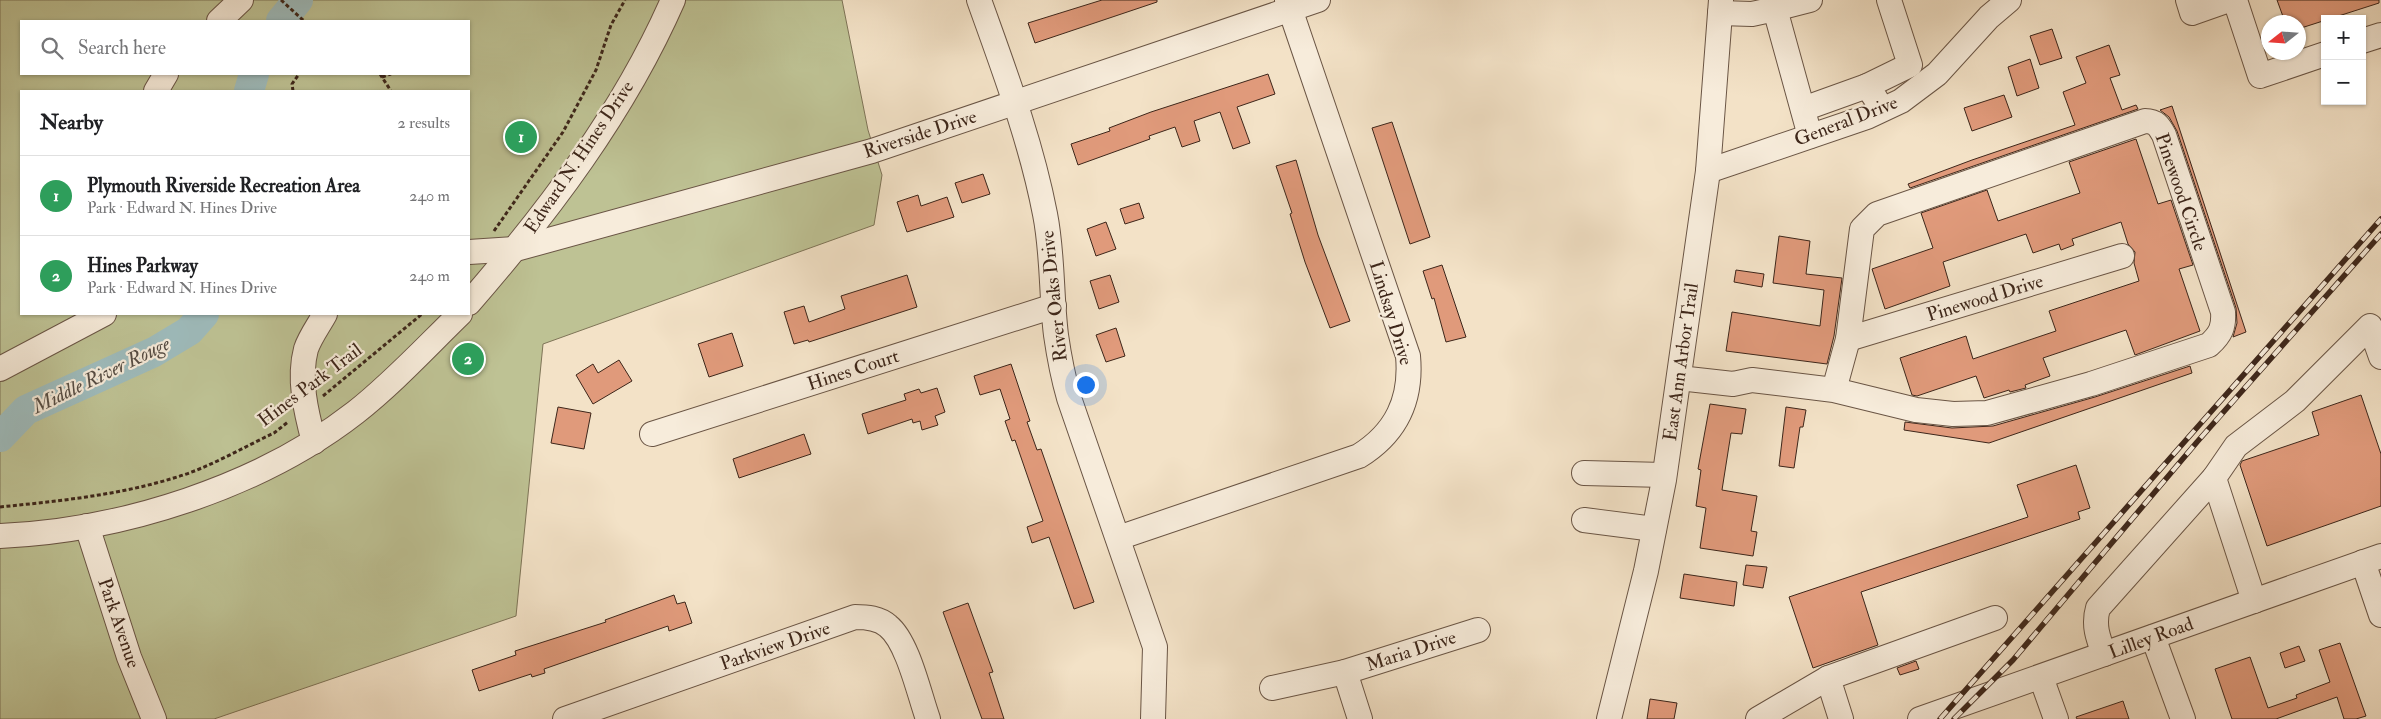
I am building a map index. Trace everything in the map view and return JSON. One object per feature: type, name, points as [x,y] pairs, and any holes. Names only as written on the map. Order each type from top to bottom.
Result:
[{"type":"street","points":[[220,20],[241,0]]},
{"type":"street","name":"Edward N. Hines Drive","points":[[470,302],[516,249],[592,145],[627,89],[673,0]]},
{"type":"street","name":"River Oaks Drive","points":[[980,0],[1016,103],[1046,215],[1052,262],[1060,366],[1069,398],[1155,646],[1153,719]]},
{"type":"street","name":"Riverside Drive","points":[[472,252],[516,249],[872,150],[1016,103],[1289,5],[1318,0]]},
{"type":"street","points":[[1721,6],[1752,14],[1810,0]]},
{"type":"street","points":[[1803,108],[1866,86],[1910,65],[1888,0]]},
{"type":"street","name":"General Drive","points":[[1708,171],[1884,110],[1916,91],[1937,74],[1989,17],[2008,0]]},
{"type":"street","points":[[2188,0],[2192,13],[2229,0]]},
{"type":"street","points":[[2235,0],[2260,76],[2321,55]]},
{"type":"street","name":"Lindsay Drive","points":[[1118,538],[1359,456],[1385,436],[1395,423],[1404,405],[1408,390],[1408,356],[1289,5]]},
{"type":"street","name":"East Ann Arbor Trail","points":[[1609,719],[1654,529],[1664,475],[1708,171],[1721,6]]},
{"type":"street","points":[[1775,9],[1810,136]]},
{"type":"street","points":[[2366,40],[2381,35]]},
{"type":"street","points":[[157,90],[165,75]]},
{"type":"street","points":[[1866,86],[1884,110]]},
{"type":"street","name":"Pinewood Circle","points":[[2145,121],[2153,121],[2164,135],[2223,312],[2224,326],[2218,337],[2209,345],[2091,384],[1987,413],[1953,414],[1916,410],[1834,390],[1848,339],[1862,229],[1878,214],[2145,121]]},
{"type":"street","name":"Pinewood Drive","points":[[1848,339],[2122,256]]},
{"type":"street","name":"Hines Court","points":[[652,434],[1054,306]]},
{"type":"street","points":[[0,368],[102,315]]},
{"type":"street","points":[[314,442],[305,410],[303,385],[306,348],[324,315]]},
{"type":"street","points":[[0,536],[26,535],[87,526],[197,497],[275,463],[314,442],[356,412],[459,315]]},
{"type":"street","points":[[2104,654],[2096,630],[2095,619],[2098,608],[2214,478],[2236,446],[2295,401],[2370,326],[2381,357]]},
{"type":"street","points":[[1680,371],[1733,384],[1752,380],[1834,390]]},
{"type":"street","points":[[1584,473],[1664,475]]},
{"type":"street","points":[[2214,478],[2254,601]]},
{"type":"street","points":[[1584,520],[1654,529]]},
{"type":"street","name":"Park Avenue","points":[[87,526],[129,657],[154,719]]},
{"type":"street","points":[[2372,559],[2381,615]]},
{"type":"street","name":"Lilley Road","points":[[1920,719],[2372,559]]},
{"type":"street","name":"Parkview Drive","points":[[565,719],[609,712],[855,617],[868,617],[882,622],[895,633],[902,645],[928,719]]},
{"type":"street","points":[[1758,719],[1828,678],[1995,618]]},
{"type":"street","name":"Maria Drive","points":[[1272,688],[1345,672],[1478,630]]},
{"type":"street","points":[[2153,637],[2183,719]]},
{"type":"street","name":"Maria Drive","points":[[1345,672],[1360,719]]},
{"type":"street","points":[[2041,677],[2056,719]]},
{"type":"street","points":[[1828,678],[1841,719]]},
{"type":"path","points":[[281,0],[303,20]]},
{"type":"path","points":[[472,252],[500,224],[563,132],[596,70],[612,25],[625,0]]},
{"type":"path","points":[[293,90],[292,84],[298,75]]},
{"type":"path","points":[[381,75],[390,90]]},
{"type":"path","name":"Hines Park Trail","points":[[0,507],[125,490],[178,477],[274,433],[421,315]]},
{"type":"green space","points":[[0,0],[842,0],[868,130],[882,175],[874,225],[543,344],[516,616],[214,719],[0,719]]},
{"type":"building","points":[[1102,0],[1157,0],[1157,2],[1035,43],[1028,23]]},
{"type":"building","points":[[2277,0],[2379,0],[2379,3],[2342,15],[2321,15],[2321,22],[2306,26],[2306,15],[2282,15]]},
{"type":"building","points":[[2052,29],[2062,58],[2040,65],[2030,36]]},
{"type":"building","points":[[2109,45],[2120,75],[2110,78],[2122,110],[2136,105],[2138,109],[1910,188],[1908,184],[2075,125],[2063,92],[2086,83],[2076,57]]},
{"type":"building","points":[[2030,59],[2039,88],[2017,96],[2008,67]]},
{"type":"building","points":[[1268,74],[1275,94],[1237,107],[1250,143],[1233,149],[1220,112],[1194,121],[1200,141],[1182,147],[1175,127],[1149,136],[1150,139],[1078,165],[1071,144],[1110,131],[1109,128],[1151,112]]},
{"type":"building","points":[[2004,95],[2012,117],[1972,131],[1964,108]]},
{"type":"building","points":[[2172,106],[2246,332],[2233,337],[2237,323],[2236,308],[2177,131],[2169,117],[2160,110]]},
{"type":"building","points":[[1392,122],[1430,237],[1410,244],[1372,128]]},
{"type":"building","points":[[2136,139],[2158,204],[2171,200],[2193,265],[2179,269],[2200,331],[2135,355],[2126,330],[2043,358],[2050,376],[2025,385],[2026,388],[2010,392],[2009,390],[1984,398],[1976,376],[1917,396],[1912,395],[1900,358],[1966,336],[1973,359],[2056,331],[2049,311],[2139,281],[2134,263],[2135,252],[2128,244],[2121,222],[2072,239],[2074,245],[2061,250],[2059,244],[2033,253],[2026,234],[1943,262],[1950,286],[1885,309],[1872,269],[1933,248],[1921,213],[1987,190],[1998,221],[2080,193],[2069,162]]},
{"type":"building","points":[[1296,160],[1318,235],[1350,321],[1330,328],[1305,262],[1290,214],[1292,213],[1276,166]]},
{"type":"building","points":[[983,174],[990,194],[962,203],[955,183]]},
{"type":"building","points":[[918,195],[921,206],[947,197],[954,217],[907,232],[897,202]]},
{"type":"building","points":[[1139,203],[1144,218],[1125,224],[1120,209]]},
{"type":"building","points":[[1106,222],[1116,249],[1096,256],[1087,229]]},
{"type":"building","points":[[1779,236],[1810,241],[1806,274],[1842,278],[1834,336],[1827,364],[1726,351],[1732,312],[1820,326],[1824,290],[1773,283]]},
{"type":"building","points":[[1442,265],[1466,337],[1446,342],[1434,298],[1432,299],[1423,271]]},
{"type":"building","points":[[1736,270],[1764,274],[1762,287],[1734,282]]},
{"type":"building","points":[[907,275],[917,307],[809,342],[808,340],[794,344],[784,312],[804,306],[809,322],[845,309],[841,296]]},
{"type":"building","points":[[1110,275],[1119,302],[1099,309],[1090,281]]},
{"type":"building","points":[[1116,328],[1125,356],[1106,362],[1096,335]]},
{"type":"building","points":[[732,333],[743,366],[709,377],[698,344]]},
{"type":"building","points":[[619,360],[632,381],[593,404],[576,375],[593,364],[598,373]]},
{"type":"building","points":[[1011,364],[1030,421],[1027,422],[1037,450],[1041,449],[1094,602],[1074,609],[1049,537],[1032,543],[1027,527],[1043,521],[1015,440],[1012,441],[1005,421],[1010,419],[1000,389],[980,395],[974,376]]},
{"type":"building","points":[[2190,366],[2192,373],[1989,443],[1904,430],[1905,422],[1952,428],[1993,426],[2095,397]]},
{"type":"building","points":[[937,388],[945,412],[935,416],[938,425],[922,430],[920,421],[913,423],[912,419],[868,434],[862,414],[906,400],[904,394],[919,389],[921,393]]},
{"type":"building","points":[[2361,395],[2381,454],[2381,506],[2267,546],[2240,465],[2242,461],[2319,435],[2312,412]]},
{"type":"building","points":[[1710,404],[1746,409],[1742,434],[1731,433],[1722,490],[1757,496],[1751,531],[1757,532],[1753,556],[1700,548],[1706,508],[1696,506],[1701,470],[1698,469]]},
{"type":"building","points":[[558,407],[591,413],[584,449],[551,443]]},
{"type":"building","points":[[1786,407],[1806,410],[1803,427],[1800,427],[1794,468],[1779,466]]},
{"type":"building","points":[[804,434],[811,454],[739,478],[733,459]]},
{"type":"building","points":[[2076,465],[2090,508],[2078,512],[2080,519],[1861,592],[1878,645],[1813,668],[1789,597],[2028,517],[2017,485]]},
{"type":"building","points":[[1746,565],[1767,567],[1763,588],[1743,585]]},
{"type":"building","points":[[1684,574],[1737,582],[1734,606],[1680,598]]},
{"type":"building","points":[[674,595],[677,604],[685,602],[692,623],[669,631],[668,626],[544,669],[545,673],[532,677],[531,674],[479,691],[472,670],[516,655],[515,651],[606,622],[605,620]]},
{"type":"building","points":[[968,603],[993,672],[989,673],[1004,719],[982,719],[943,612]]},
{"type":"building","points":[[2340,643],[2366,716],[2356,719],[2344,719],[2337,697],[2276,719],[2232,719],[2215,669],[2250,657],[2268,708],[2297,698],[2296,695],[2330,682],[2319,650]]},
{"type":"building","points":[[2299,646],[2305,661],[2285,668],[2280,653]]},
{"type":"building","points":[[1916,661],[1919,669],[1900,675],[1897,668]]},
{"type":"building","points":[[1650,699],[1677,703],[1674,719],[1647,719]]},
{"type":"building","points":[[2123,701],[2129,719],[2077,719],[2076,717]]},
{"type":"waterway","name":"Middle River Rouge","points":[[282,20],[298,0]]},
{"type":"waterway","name":"Middle River Rouge","points":[[249,90],[254,75]]},
{"type":"waterway","name":"Middle River Rouge","points":[[0,437],[26,410],[154,352],[189,331],[203,315]]},
{"type":"railway","points":[[1940,719],[2381,219]]},
{"type":"railway","points":[[1954,719],[2013,660],[2197,442],[2381,234]]},
{"type":"place","name":"Plymouth Riverside Recreation Area","points":[[521,137]]},
{"type":"place","name":"Hines Parkway","points":[[468,359]]}]
